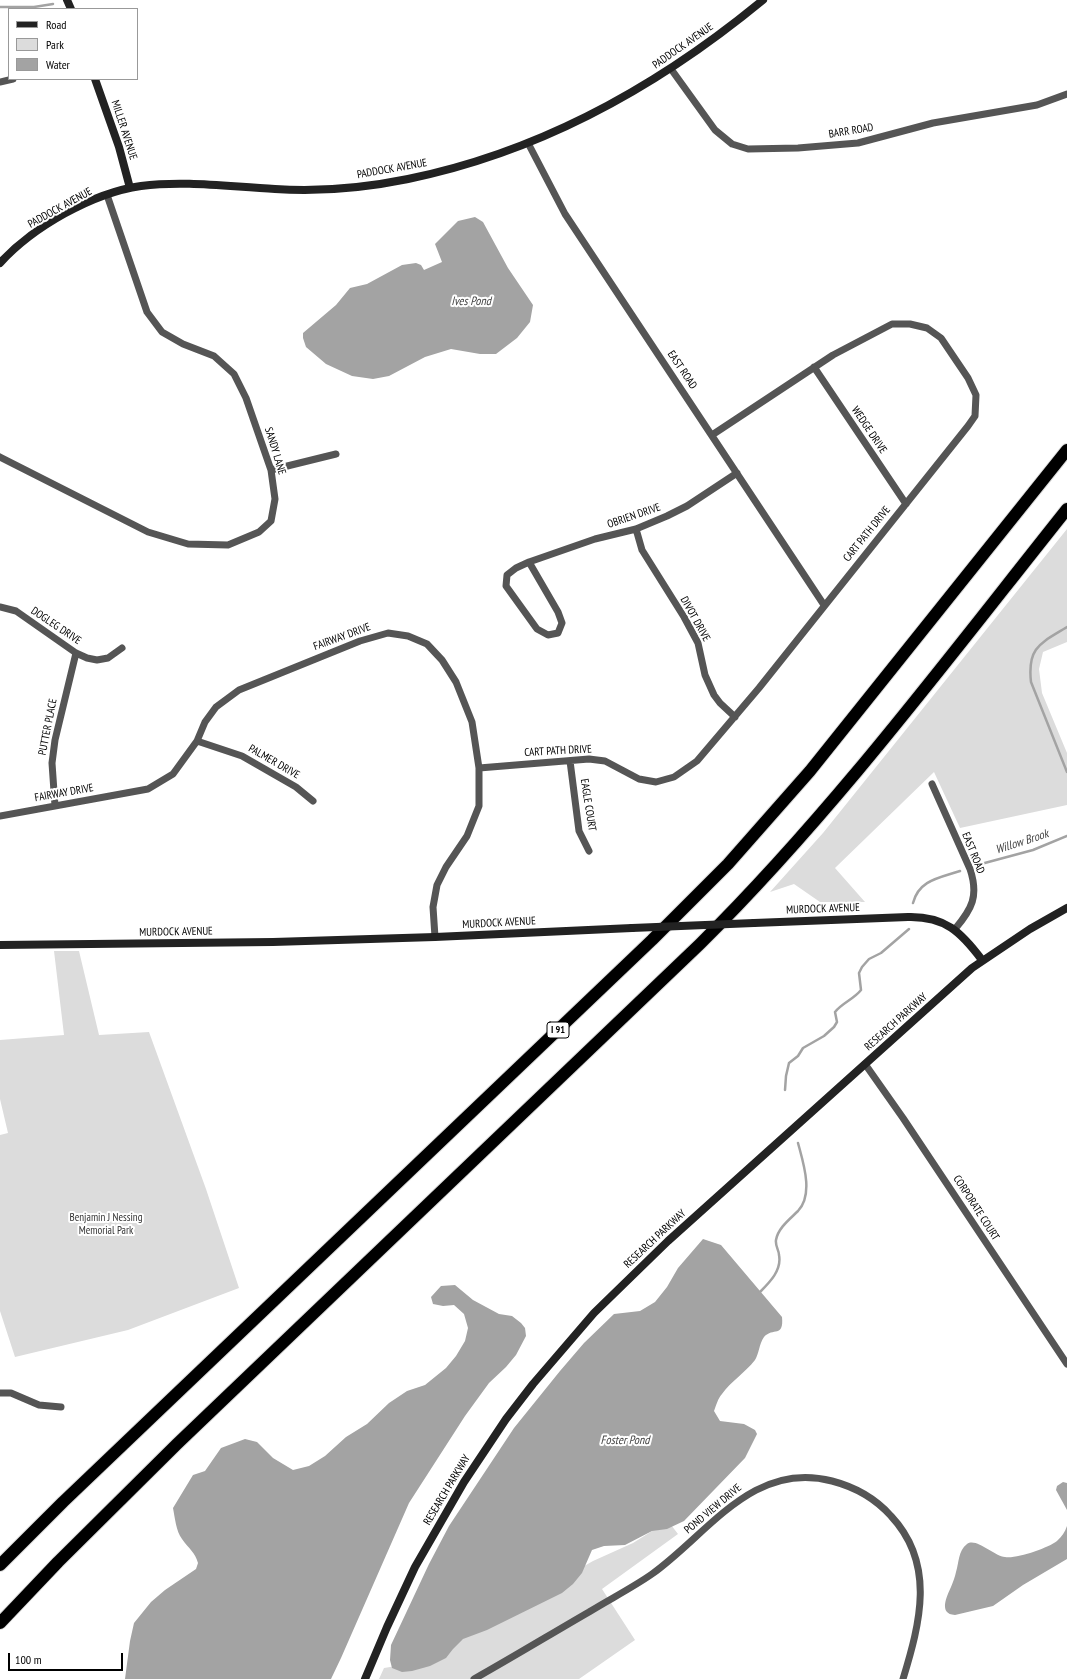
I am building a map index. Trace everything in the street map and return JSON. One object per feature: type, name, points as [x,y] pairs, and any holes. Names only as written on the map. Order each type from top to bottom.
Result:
[{"type":"highway","name":"I 91","points":[[0,1565],[68,1497],[652,940],[728,864],[817,762],[1067,450]]},
{"type":"highway","points":[[0,1623],[58,1562],[177,1444],[700,944],[741,903],[785,856],[845,787],[1067,509]]},
{"type":"main road","name":"PADDOCK AVENUE","points":[[0,263],[22,242],[40,229],[78,208],[107,195],[130,188],[149,185],[177,184],[291,190],[363,186],[409,179],[486,159],[528,143],[605,107],[671,69],[722,33],[764,0]]},
{"type":"main road","name":"MILLER AVENUE","points":[[95,80],[119,147],[130,188]]},
{"type":"main road","name":"RESEARCH PARKWAY","points":[[365,1679],[400,1598],[434,1533],[478,1460],[533,1384],[560,1351],[627,1280],[972,968],[1041,922],[1067,908]]},
{"type":"main road","name":"MURDOCK AVENUE","points":[[0,945],[273,942],[435,937],[915,916],[936,920],[955,929],[967,940],[982,960]]},
{"type":"street","name":"BARR ROAD","points":[[671,69],[715,130],[732,144],[748,149],[798,148],[858,143],[933,123],[1037,105],[1067,94]]},
{"type":"street","name":"EAST ROAD","points":[[528,143],[565,214],[824,605]]},
{"type":"street","name":"SANDY LANE","points":[[0,457],[148,532],[188,544],[228,545],[259,532],[271,521],[275,499],[271,470],[246,398],[234,374],[214,356],[183,344],[162,332],[147,312],[107,195]]},
{"type":"street","name":"CART PATH DRIVE","points":[[479,768],[589,759],[605,762],[639,779],[656,782],[674,777],[697,761],[735,717],[975,416],[976,395],[968,378],[941,338],[927,328],[910,324],[892,324],[833,355],[712,435]]},
{"type":"street","name":"WEDGE DRIVE","points":[[814,368],[906,504]]},
{"type":"street","points":[[271,470],[336,454]]},
{"type":"street","name":"OBRIEN DRIVE","points":[[529,562],[558,612],[562,623],[558,633],[548,635],[536,629],[506,586],[507,575],[516,568],[529,562],[595,540],[636,529],[687,506],[737,473]]},
{"type":"street","name":"DIVOT DRIVE","points":[[636,529],[642,550],[684,617],[698,643],[705,675],[714,695],[735,717]]},
{"type":"street","name":"DOGLEG DRIVE","points":[[0,607],[16,611],[76,653],[87,658],[97,660],[108,658],[122,648]]},
{"type":"street","name":"FAIRWAY DRIVE","points":[[0,816],[148,789],[173,774],[197,741],[205,722],[216,707],[239,690],[360,641],[388,633],[408,636],[426,644],[442,660],[456,682],[472,722],[479,768],[479,806],[467,836],[446,867],[437,885],[433,907],[435,937]]},
{"type":"street","name":"PUTTER PLACE","points":[[55,806],[52,763],[55,740],[76,653]]},
{"type":"street","name":"PALMER DRIVE","points":[[197,741],[242,756],[296,787],[313,801]]},
{"type":"street","name":"EAGLE COURT","points":[[570,761],[579,831],[589,851]]},
{"type":"street","name":"EAST ROAD","points":[[932,784],[970,870],[974,883],[974,895],[971,906],[955,929]]},
{"type":"street","name":"CORPORATE COURT","points":[[865,1064],[903,1118],[1067,1364]]},
{"type":"street","points":[[0,1393],[11,1393],[39,1406],[62,1407]]},
{"type":"street","name":"POND VIEW DRIVE","points":[[474,1679],[651,1574],[685,1547],[740,1499],[770,1483],[795,1477],[824,1479],[846,1485],[866,1495],[883,1507],[906,1534],[914,1551],[919,1572],[921,1592],[920,1607],[911,1652],[903,1679]]},
{"type":"green space","points":[[1067,529],[1067,642],[1043,652],[1039,669],[1042,693],[1067,753],[1067,805],[960,828],[934,772],[835,868],[865,902],[820,902],[794,884],[770,892],[823,833]]},
{"type":"green space","name":"Benjamin J Nessing Memorial Park","points":[[54,951],[79,951],[99,1035],[149,1032],[206,1189],[239,1288],[128,1330],[15,1357],[0,1311],[0,1135],[8,1133],[0,1099],[0,1040],[64,1035]]},
{"type":"green space","points":[[668,1521],[678,1534],[602,1589],[635,1640],[579,1679],[379,1679],[384,1668],[415,1663],[593,1561],[633,1543]]},
{"type":"water","name":"Ives Pond","points":[[475,217],[483,222],[508,268],[533,305],[530,322],[517,338],[496,354],[480,354],[451,349],[425,357],[389,376],[373,379],[352,376],[326,364],[306,347],[303,333],[336,305],[350,288],[367,284],[402,265],[416,263],[421,265],[424,270],[442,262],[435,244],[458,221]]},
{"type":"water","name":"Foster Pond","points":[[703,1239],[721,1245],[782,1317],[780,1330],[767,1334],[764,1337],[755,1360],[725,1390],[719,1398],[714,1411],[720,1421],[744,1424],[755,1430],[757,1434],[745,1458],[684,1521],[667,1529],[652,1531],[625,1545],[604,1546],[592,1550],[582,1573],[573,1584],[562,1593],[487,1630],[463,1639],[446,1658],[430,1666],[402,1672],[392,1668],[390,1660],[391,1645],[429,1564],[449,1526],[514,1428],[584,1343],[614,1314],[640,1311],[655,1302],[667,1287],[678,1268]]},
{"type":"water","points":[[455,1285],[473,1300],[499,1314],[512,1316],[525,1328],[526,1336],[516,1355],[489,1383],[465,1416],[409,1503],[331,1679],[125,1679],[134,1623],[151,1602],[165,1590],[196,1569],[198,1563],[197,1559],[178,1532],[173,1508],[193,1475],[205,1471],[221,1448],[245,1439],[257,1442],[273,1458],[293,1470],[309,1466],[325,1456],[346,1437],[367,1424],[389,1403],[407,1391],[425,1385],[446,1368],[456,1356],[465,1341],[468,1328],[464,1314],[454,1305],[443,1306],[433,1304],[431,1297],[441,1286]]},
{"type":"water","points":[[1063,1482],[1067,1483],[1067,1510],[1056,1490],[1057,1486]]},
{"type":"water","points":[[1067,1526],[1067,1559],[1023,1585],[993,1606],[955,1615],[950,1614],[947,1611],[945,1608],[946,1600],[955,1578],[960,1554],[967,1544],[975,1543],[1005,1557],[1017,1556],[1053,1544],[1062,1536]]},
{"type":"waterway","points":[[0,7],[34,7],[53,4]]},
{"type":"waterway","name":"Willow Brook","points":[[1067,627],[1050,637],[1038,647],[1031,661],[1030,670],[1031,682],[1067,772]]},
{"type":"waterway","name":"Willow Brook","points":[[981,864],[1033,850],[1067,836]]},
{"type":"waterway","name":"Willow Brook","points":[[913,903],[916,895],[925,885],[937,878],[960,871]]},
{"type":"waterway","name":"Willow Brook","points":[[785,1090],[789,1063],[798,1056],[803,1048],[824,1036],[834,1027],[837,1022],[835,1012],[861,990],[859,973],[862,967],[869,959],[881,953],[909,929]]},
{"type":"waterway","name":"Willow Brook","points":[[760,1292],[771,1280],[779,1266],[779,1253],[776,1242],[777,1236],[785,1224],[803,1204],[806,1178],[798,1143]]}]
